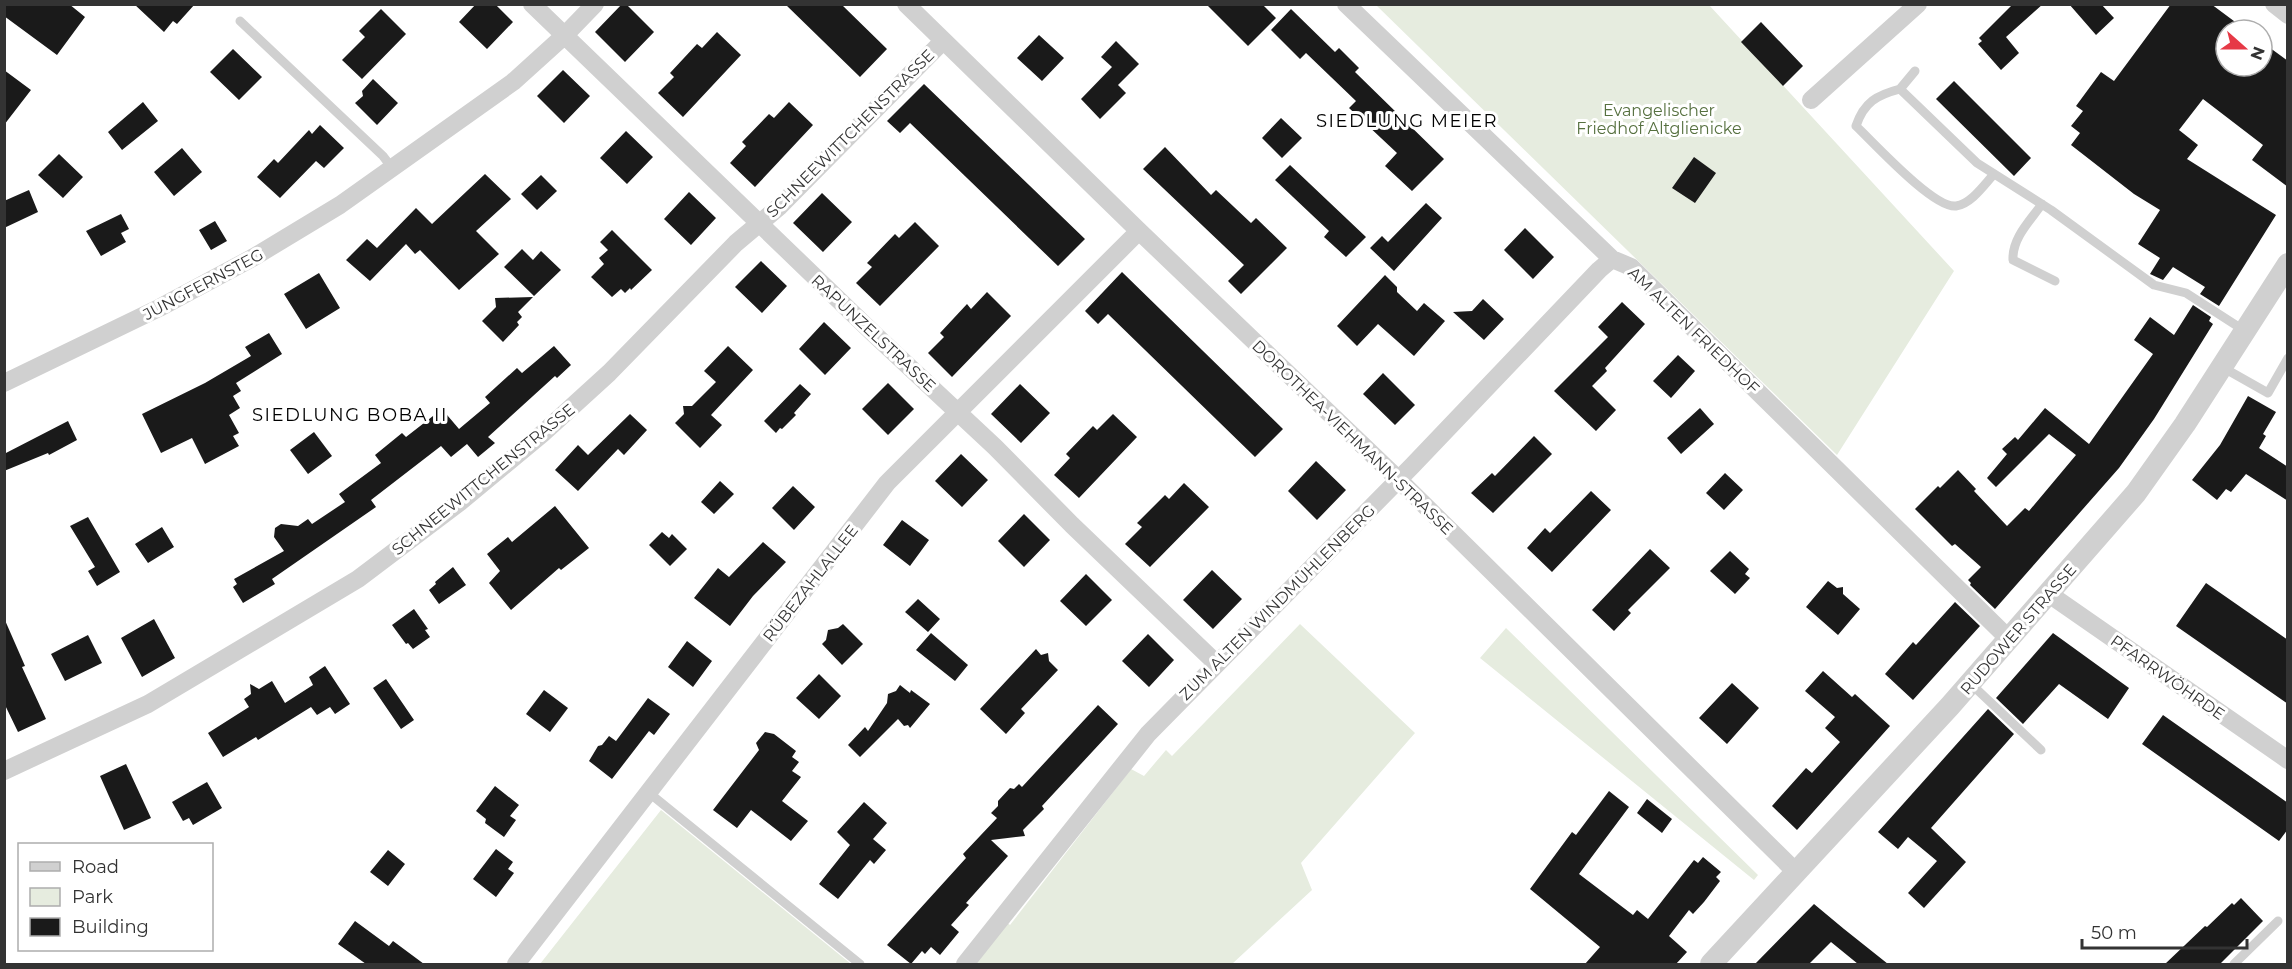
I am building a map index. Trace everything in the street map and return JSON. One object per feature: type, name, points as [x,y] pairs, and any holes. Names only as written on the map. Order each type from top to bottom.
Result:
[{"type":"street","name":"RAPUNZELSTRASSE","points":[[532,4],[874,334],[995,447],[1072,525],[1216,663]]},
{"type":"street","name":"JUNGFERNSTEG","points":[[4,384],[159,308],[245,262],[340,205],[513,82],[595,4]]},
{"type":"street","name":"DOROTHEA-VIEHMANN-STRASSE","points":[[906,4],[1399,480],[1797,873]]},
{"type":"street","name":"AM ALTEN FRIEDHOF","points":[[1346,4],[1612,259],[1632,267],[2009,639]]},
{"type":"street","points":[[2274,4],[2288,15]]},
{"type":"street","points":[[1811,100],[1911,7]]},
{"type":"street","name":"SCHNEEWITTCHENSTRASSE","points":[[4,771],[148,704],[358,579],[460,502],[543,434],[609,373],[736,243],[780,206],[943,41]]},
{"type":"street","name":"RÜBEZAHLALLEE","points":[[516,964],[887,483],[1139,231]]},
{"type":"street","name":"ZUM ALTEN WINDMÜHLENBERG","points":[[965,964],[1128,757],[1216,663],[1399,480],[1612,259]]},
{"type":"street","name":"RUDOWER STRASSE","points":[[1711,964],[1970,683],[2136,493],[2185,424],[2288,264]]},
{"type":"street","name":"PFARRWÖHRDE","points":[[2049,594],[2288,760]]},
{"type":"lane","points":[[240,21],[383,156],[392,168]]},
{"type":"lane","points":[[1915,71],[1900,89],[1880,94],[1860,113],[1856,126],[1923,190],[1940,202],[1954,207],[1967,202],[1994,174]]},
{"type":"lane","points":[[1900,89],[1977,163],[2042,204],[2154,285],[2187,293],[2245,331]]},
{"type":"lane","points":[[2042,204],[2015,241],[2012,249],[2013,260],[2055,281]]},
{"type":"lane","points":[[2222,367],[2268,393],[2288,358]]},
{"type":"lane","points":[[1970,683],[2041,750]]},
{"type":"lane","points":[[648,792],[860,964]]},
{"type":"lane","points":[[2234,964],[2278,921]]},
{"type":"green space","name":"Evangelischer Friedhof Altglienicke","points":[[1376,5],[1709,5],[1954,271],[1837,455]]},
{"type":"green space","points":[[1300,624],[1415,733],[1301,863],[1312,890],[1232,964],[971,964],[1005,921],[1010,925],[1131,769],[1144,776],[1166,750],[1172,756]]},
{"type":"green space","points":[[1506,628],[1758,875],[1754,880],[1480,658]]},
{"type":"green space","points":[[661,810],[851,964],[540,964]]},
{"type":"building","points":[[4,4],[69,4],[85,17],[57,55],[4,16]]},
{"type":"building","points":[[134,4],[195,4],[177,24],[173,21],[164,32]]},
{"type":"building","points":[[476,4],[495,4],[513,22],[487,49],[459,22]]},
{"type":"building","points":[[622,4],[626,4],[654,32],[625,62],[595,32]]},
{"type":"building","points":[[785,4],[841,4],[887,49],[860,77]]},
{"type":"building","points":[[1206,4],[1262,4],[1276,18],[1248,46]]},
{"type":"building","points":[[2013,4],[2043,4],[2006,37],[2019,53],[2001,70],[1978,44],[1982,41],[1979,38]]},
{"type":"building","points":[[2069,4],[2101,4],[2114,18],[2096,35]]},
{"type":"building","points":[[2171,4],[2211,4],[2230,18],[2214,18],[2214,78],[2274,78],[2274,51],[2288,61],[2288,187],[2252,160],[2263,145],[2203,99],[2179,130],[2198,145],[2187,159],[2276,215],[2219,306],[2200,294],[2205,287],[2173,267],[2163,280],[2150,274],[2160,258],[2138,244],[2160,210],[2134,194],[2071,145],[2080,133],[2071,126],[2083,111],[2076,106],[2101,72],[2114,81]]},
{"type":"building","points":[[381,9],[406,34],[362,79],[342,60],[365,37],[359,31]]},
{"type":"building","points":[[1291,9],[1335,52],[1339,48],[1359,68],[1355,72],[1444,159],[1412,191],[1385,166],[1397,153],[1349,108],[1356,101],[1306,53],[1300,59],[1271,30]]},
{"type":"building","points":[[1761,22],[1803,66],[1783,86],[1741,42]]},
{"type":"building","points":[[717,32],[741,55],[683,117],[658,93],[674,77],[670,73],[697,44],[702,48]]},
{"type":"building","points":[[1039,35],[1064,58],[1042,81],[1017,58]]},
{"type":"building","points":[[1116,41],[1139,64],[1118,85],[1126,93],[1100,119],[1081,99],[1112,67],[1101,57]]},
{"type":"building","points":[[233,49],[262,77],[239,100],[210,72]]},
{"type":"building","points":[[4,70],[31,90],[4,125]]},
{"type":"building","points":[[563,70],[590,96],[564,123],[537,96]]},
{"type":"building","points":[[373,79],[398,103],[377,125],[355,103],[363,96],[362,91]]},
{"type":"building","points":[[1954,81],[2031,158],[2014,176],[1936,99]]},
{"type":"building","points":[[924,84],[1085,239],[1058,266],[910,123],[900,133],[887,121]]},
{"type":"building","points":[[143,102],[158,121],[122,150],[108,132]]},
{"type":"building","points":[[789,102],[813,125],[755,187],[730,163],[746,146],[742,142],[769,114],[774,118]]},
{"type":"building","points":[[1281,118],[1302,138],[1282,158],[1262,138]]},
{"type":"building","points":[[320,125],[344,148],[324,168],[316,161],[280,198],[257,177],[274,159],[278,163],[309,130],[312,134]]},
{"type":"building","points":[[626,131],[653,157],[627,184],[600,158]]},
{"type":"building","points":[[1165,147],[1211,195],[1216,190],[1251,223],[1256,218],[1287,248],[1241,294],[1228,281],[1244,265],[1143,169]]},
{"type":"building","points":[[182,148],[202,172],[174,196],[154,172]]},
{"type":"building","points":[[59,154],[83,177],[63,198],[38,175]]},
{"type":"building","points":[[1694,157],[1716,173],[1695,203],[1672,188]]},
{"type":"building","points":[[1290,165],[1366,237],[1346,257],[1324,237],[1329,231],[1275,180]]},
{"type":"building","points":[[485,174],[511,199],[476,231],[499,254],[459,290],[420,250],[415,254],[406,244],[370,281],[346,260],[367,239],[377,248],[416,208],[432,224]]},
{"type":"building","points":[[541,175],[557,191],[537,210],[521,194]]},
{"type":"building","points":[[29,190],[38,212],[4,228],[4,201]]},
{"type":"building","points":[[689,192],[716,218],[691,245],[664,219]]},
{"type":"building","points":[[822,193],[852,222],[823,252],[793,223]]},
{"type":"building","points":[[1426,203],[1442,218],[1394,271],[1370,248],[1382,236],[1388,242]]},
{"type":"building","points":[[121,214],[129,229],[121,233],[126,242],[101,256],[86,231]]},
{"type":"building","points":[[215,221],[227,241],[211,250],[199,230]]},
{"type":"building","points":[[915,222],[939,246],[880,306],[856,283],[872,267],[867,263],[895,234],[899,238]]},
{"type":"building","points":[[1525,228],[1554,257],[1533,279],[1504,250]]},
{"type":"building","points":[[612,230],[652,270],[631,290],[630,288],[625,293],[621,289],[612,297],[591,277],[604,264],[599,258],[608,250],[600,242]]},
{"type":"building","points":[[522,249],[533,260],[541,251],[561,270],[534,296],[504,267]]},
{"type":"building","points":[[761,261],[787,286],[762,313],[735,287]]},
{"type":"building","points":[[1122,272],[1283,429],[1255,457],[1108,314],[1098,324],[1085,311]]},
{"type":"building","points":[[319,273],[340,308],[306,329],[284,294]]},
{"type":"building","points":[[1385,275],[1397,287],[1397,292],[1417,311],[1424,303],[1445,321],[1414,356],[1378,324],[1357,346],[1337,326]]},
{"type":"building","points":[[987,292],[1011,316],[952,377],[928,353],[944,337],[940,333],[967,304],[971,309]]},
{"type":"building","points":[[533,297],[518,312],[522,317],[517,322],[519,325],[503,342],[482,321],[496,307],[495,298]]},
{"type":"building","points":[[1483,299],[1504,319],[1484,340],[1453,312],[1472,311]]},
{"type":"building","points":[[1622,302],[1645,324],[1605,368],[1607,371],[1592,386],[1616,410],[1596,431],[1554,391],[1608,337],[1598,327]]},
{"type":"building","points":[[2193,305],[2211,317],[2209,321],[2213,324],[2154,419],[2119,468],[1995,609],[1970,585],[1968,580],[1981,567],[1955,544],[1952,546],[1915,509],[1958,470],[2007,526],[2025,508],[2029,511],[2076,455],[2049,434],[1996,487],[1987,478],[2007,454],[2002,449],[2015,437],[2018,440],[2045,408],[2089,444],[2153,354],[2134,340],[2150,317],[2174,335]]},
{"type":"building","points":[[824,322],[851,348],[825,375],[799,349]]},
{"type":"building","points":[[269,333],[282,354],[236,383],[241,391],[233,396],[240,408],[229,415],[239,433],[233,436],[239,446],[205,464],[192,438],[161,453],[142,414],[205,383],[251,356],[245,347]]},
{"type":"building","points":[[554,346],[571,365],[557,378],[555,376],[488,437],[495,443],[478,457],[467,444],[451,457],[441,446],[371,500],[376,507],[272,579],[275,584],[243,603],[233,587],[237,584],[234,579],[284,551],[274,537],[275,528],[281,524],[298,526],[308,519],[312,524],[345,502],[339,494],[381,463],[375,455],[402,433],[406,437],[442,409],[459,429],[490,403],[485,397],[517,368],[522,373]]},
{"type":"building","points":[[728,346],[753,370],[711,415],[722,425],[700,448],[675,423],[684,414],[683,406],[692,406],[716,382],[704,371]]},
{"type":"building","points":[[1678,355],[1695,371],[1671,398],[1653,381]]},
{"type":"building","points":[[1383,373],[1415,405],[1395,425],[1363,394]]},
{"type":"building","points":[[888,383],[914,409],[888,435],[862,409]]},
{"type":"building","points":[[800,384],[811,394],[794,413],[796,415],[776,433],[764,421]]},
{"type":"building","points":[[1020,384],[1050,413],[1021,443],[991,414]]},
{"type":"building","points":[[2248,396],[2276,412],[2263,434],[2266,436],[2259,448],[2288,467],[2288,501],[2246,474],[2231,492],[2226,489],[2217,500],[2192,480],[2220,445]]},
{"type":"building","points":[[1700,408],[1714,424],[1681,454],[1667,438]]},
{"type":"building","points":[[630,414],[647,430],[624,455],[618,449],[578,491],[555,470],[578,445],[588,455]]},
{"type":"building","points":[[1113,414],[1137,437],[1079,498],[1054,475],[1070,458],[1066,454],[1093,426],[1097,430]]},
{"type":"building","points":[[68,421],[77,440],[49,455],[48,453],[4,471],[4,454]]},
{"type":"building","points":[[314,432],[332,456],[308,474],[290,450]]},
{"type":"building","points":[[1534,436],[1552,454],[1493,513],[1471,493],[1492,473],[1495,476]]},
{"type":"building","points":[[961,454],[988,480],[962,507],[935,481]]},
{"type":"building","points":[[1316,461],[1346,490],[1317,520],[1288,491]]},
{"type":"building","points":[[1725,473],[1743,490],[1724,510],[1706,493]]},
{"type":"building","points":[[720,481],[734,494],[714,514],[701,502]]},
{"type":"building","points":[[1184,483],[1209,507],[1150,567],[1125,544],[1142,527],[1137,523],[1165,495],[1169,499]]},
{"type":"building","points":[[793,486],[815,507],[794,530],[772,508]]},
{"type":"building","points":[[1591,491],[1611,510],[1552,572],[1527,548],[1545,528],[1550,533]]},
{"type":"building","points":[[555,506],[589,548],[561,570],[559,568],[511,610],[489,583],[500,571],[487,554],[508,537],[512,542]]},
{"type":"building","points":[[1024,514],[1050,540],[1024,567],[998,541]]},
{"type":"building","points":[[88,517],[120,572],[97,586],[88,571],[95,567],[70,526]]},
{"type":"building","points":[[902,520],[929,540],[910,566],[883,545]]},
{"type":"building","points":[[162,527],[174,547],[148,563],[135,544]]},
{"type":"building","points":[[662,532],[669,538],[672,534],[687,549],[670,566],[649,545]]},
{"type":"building","points":[[763,542],[786,562],[753,596],[730,626],[694,598],[718,568],[729,577]]},
{"type":"building","points":[[1650,549],[1670,568],[1628,610],[1631,613],[1614,631],[1592,610]]},
{"type":"building","points":[[1730,551],[1749,569],[1745,574],[1750,578],[1735,594],[1710,571]]},
{"type":"building","points":[[453,567],[466,585],[439,604],[429,590]]},
{"type":"building","points":[[1212,570],[1242,599],[1213,629],[1183,600]]},
{"type":"building","points":[[1086,574],[1112,600],[1086,626],[1060,601]]},
{"type":"building","points":[[1828,581],[1837,588],[1843,587],[1843,594],[1860,609],[1838,635],[1806,607]]},
{"type":"building","points":[[2206,583],[2288,640],[2288,704],[2176,626]]},
{"type":"building","points":[[918,599],[940,619],[928,632],[905,612]]},
{"type":"building","points":[[1955,602],[1980,626],[1913,700],[1885,674],[1913,642],[1916,645]]},
{"type":"building","points":[[414,609],[428,629],[425,630],[430,637],[413,649],[408,643],[406,644],[392,625]]},
{"type":"building","points":[[4,618],[25,666],[22,667],[46,719],[18,732],[4,703]]},
{"type":"building","points":[[154,619],[175,658],[142,677],[121,638]]},
{"type":"building","points":[[843,624],[863,644],[842,665],[822,644],[826,640],[828,630],[838,628]]},
{"type":"building","points":[[931,633],[968,665],[955,681],[916,650]]},
{"type":"building","points":[[2053,633],[2129,688],[2108,719],[2059,684],[2023,724],[1996,698]]},
{"type":"building","points":[[1148,634],[1174,660],[1149,687],[1122,661]]},
{"type":"building","points":[[88,635],[102,663],[65,681],[51,654]]},
{"type":"building","points":[[687,641],[712,661],[693,687],[668,667]]},
{"type":"building","points":[[1036,649],[1041,655],[1048,653],[1049,661],[1058,670],[1021,709],[1025,713],[1006,734],[980,709]]},
{"type":"building","points":[[325,666],[350,704],[335,714],[330,707],[317,715],[311,707],[258,740],[256,737],[223,757],[208,733],[249,707],[244,699],[251,694],[250,684],[259,689],[272,681],[285,703],[313,685],[309,677]]},
{"type":"building","points":[[1823,671],[1852,697],[1855,694],[1890,726],[1797,830],[1772,806],[1806,768],[1812,773],[1840,742],[1825,728],[1835,717],[1805,691]]},
{"type":"building","points":[[819,674],[841,696],[819,719],[796,698]]},
{"type":"building","points":[[386,679],[414,720],[401,729],[373,688]]},
{"type":"building","points":[[1732,683],[1759,708],[1727,744],[1699,718]]},
{"type":"building","points":[[900,685],[930,704],[910,728],[908,725],[904,726],[898,719],[860,757],[848,745],[865,727],[868,731],[887,703],[888,694],[896,691]]},
{"type":"building","points":[[544,690],[568,708],[550,732],[526,714]]},
{"type":"building","points":[[648,698],[670,714],[654,735],[649,731],[612,779],[589,761],[598,746],[602,745],[609,736],[616,741]]},
{"type":"building","points":[[1098,705],[1118,724],[1042,806],[1044,809],[1023,830],[1025,836],[991,840],[1008,856],[966,903],[969,905],[951,925],[959,932],[940,955],[931,947],[925,954],[922,951],[911,964],[887,945],[966,858],[963,854],[997,818],[991,813],[998,806],[998,801],[1010,788],[1014,789],[1019,784],[1022,787]]},
{"type":"building","points":[[1988,709],[2014,734],[1931,828],[1966,862],[1924,908],[1908,893],[1937,861],[1908,837],[1898,849],[1878,832]]},
{"type":"building","points":[[2163,715],[2288,803],[2288,829],[2279,841],[2142,744]]},
{"type":"building","points":[[765,732],[774,734],[796,751],[792,757],[799,762],[792,771],[801,777],[782,801],[808,821],[791,841],[751,810],[737,828],[713,810],[759,750],[756,743]]},
{"type":"building","points":[[126,764],[151,818],[124,830],[100,776]]},
{"type":"building","points":[[207,782],[222,808],[193,825],[189,818],[183,821],[172,802]]},
{"type":"building","points":[[495,786],[519,805],[510,816],[516,820],[504,837],[485,823],[486,819],[476,811]]},
{"type":"building","points":[[1609,791],[1629,807],[1579,874],[1633,915],[1637,910],[1648,919],[1694,860],[1698,863],[1703,857],[1721,872],[1716,877],[1720,881],[1704,902],[1693,914],[1689,910],[1669,936],[1687,952],[1676,964],[1585,964],[1600,947],[1530,889],[1572,832],[1576,835]]},
{"type":"building","points":[[1647,799],[1672,819],[1662,833],[1637,813]]},
{"type":"building","points":[[864,802],[887,823],[873,839],[886,850],[874,864],[870,860],[838,899],[819,884],[850,845],[837,832]]},
{"type":"building","points":[[496,849],[513,862],[508,869],[514,873],[496,897],[473,879]]},
{"type":"building","points":[[388,850],[405,864],[388,886],[370,872]]},
{"type":"building","points":[[2241,898],[2263,921],[2220,964],[2165,964],[2205,926],[2207,927],[2232,903],[2234,905]]},
{"type":"building","points":[[1814,904],[1888,964],[1858,964],[1831,942],[1809,964],[1755,964]]},
{"type":"building","points":[[355,921],[389,946],[393,941],[424,964],[366,964],[338,944]]},
{"type":"district","name":"SIEDLUNG MEIER","points":[[1407,121]]},
{"type":"district","name":"SIEDLUNG BOBA II","points":[[350,415]]}]
